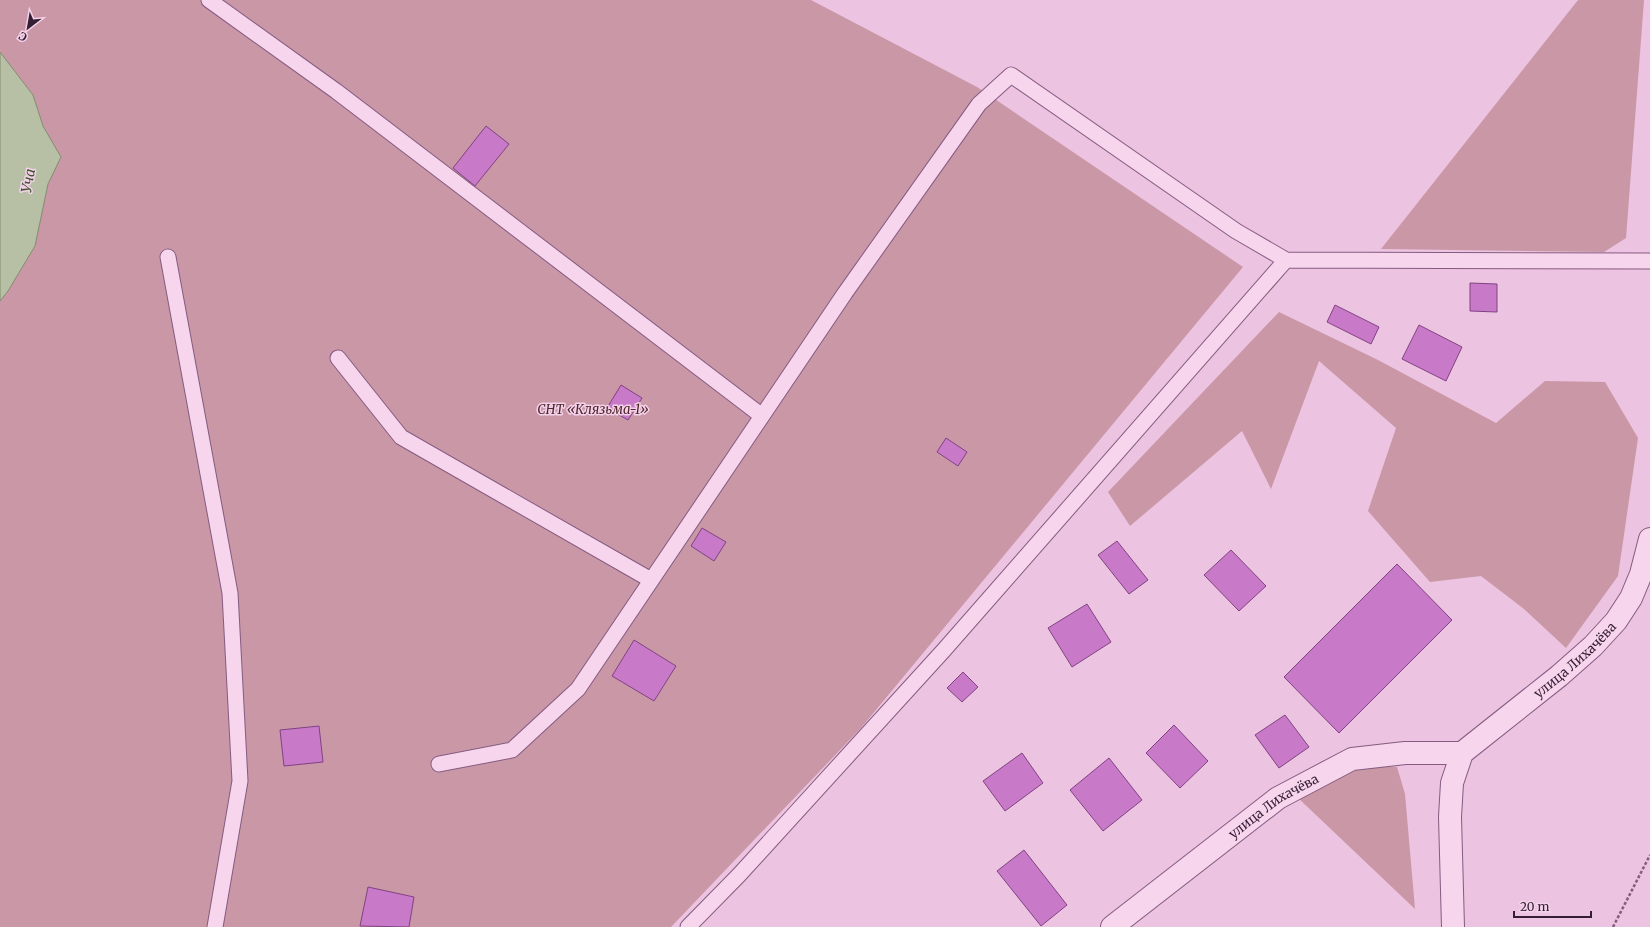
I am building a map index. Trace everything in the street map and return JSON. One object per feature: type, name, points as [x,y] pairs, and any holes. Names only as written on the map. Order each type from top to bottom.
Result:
[{"type":"street","name":"улица Лихачёва","points":[[1112,927],[1278,798],[1352,759],[1405,752],[1462,753],[1559,676],[1593,646],[1616,621],[1631,598],[1641,574],[1650,539]]},
{"type":"street","points":[[1453,927],[1450,817],[1452,783],[1462,753]]},
{"type":"lane","points":[[209,0],[336,90],[762,416]]},
{"type":"lane","points":[[439,764],[512,750],[578,689],[845,293],[979,104],[1011,75],[1236,231],[1286,260],[1650,261]]},
{"type":"lane","points":[[168,257],[230,593],[240,781],[215,927]]},
{"type":"lane","points":[[688,927],[739,875],[944,650],[1286,260]]},
{"type":"lane","points":[[338,358],[401,437],[651,580]]},
{"type":"path","points":[[1613,927],[1650,855]]},
{"type":"green space","name":"СНТ «Клязьма-1»","points":[[0,0],[811,0],[977,87],[1243,267],[861,728],[671,927],[0,927],[0,301],[8,291],[35,246],[48,184],[61,157],[43,126],[33,95],[0,52]]},
{"type":"green space","points":[[1578,0],[1644,0],[1626,238],[1604,252],[1381,249]]},
{"type":"green space","points":[[1279,312],[1378,360],[1496,423],[1545,381],[1605,382],[1638,438],[1618,576],[1566,648],[1524,609],[1481,576],[1430,582],[1368,511],[1396,428],[1319,361],[1271,489],[1242,431],[1130,526],[1108,492]]},
{"type":"green space","points":[[1363,765],[1397,767],[1405,794],[1415,909],[1296,796]]},
{"type":"water","name":"Уча","points":[[0,52],[33,95],[43,126],[61,157],[48,184],[35,246],[8,291],[0,301]]},
{"type":"building","points":[[486,126],[509,144],[475,186],[453,168]]},
{"type":"building","points":[[1470,283],[1497,284],[1497,312],[1470,311]]},
{"type":"building","points":[[1335,305],[1379,327],[1371,344],[1327,322]]},
{"type":"building","points":[[1419,325],[1462,347],[1446,381],[1402,359]]},
{"type":"building","points":[[621,385],[642,398],[628,420],[607,408]]},
{"type":"building","points":[[946,438],[967,452],[958,466],[937,452]]},
{"type":"building","points":[[702,528],[726,542],[714,561],[691,546]]},
{"type":"building","points":[[1117,541],[1148,580],[1129,594],[1098,555]]},
{"type":"building","points":[[1231,550],[1266,586],[1239,611],[1204,575]]},
{"type":"building","points":[[1397,564],[1452,620],[1339,733],[1284,677]]},
{"type":"building","points":[[1087,604],[1111,642],[1072,667],[1048,628]]},
{"type":"building","points":[[634,640],[676,666],[654,701],[612,676]]},
{"type":"building","points":[[963,672],[978,687],[962,702],[947,688]]},
{"type":"building","points":[[1285,715],[1309,747],[1279,768],[1255,735]]},
{"type":"building","points":[[1174,725],[1208,761],[1180,788],[1146,753]]},
{"type":"building","points":[[319,726],[323,762],[284,766],[280,730]]},
{"type":"building","points":[[1022,753],[1043,783],[1005,811],[983,781]]},
{"type":"building","points":[[1109,758],[1142,800],[1103,831],[1070,790]]},
{"type":"building","points":[[1024,850],[1067,905],[1041,926],[997,871]]},
{"type":"building","points":[[368,887],[414,897],[409,927],[360,926]]}]
